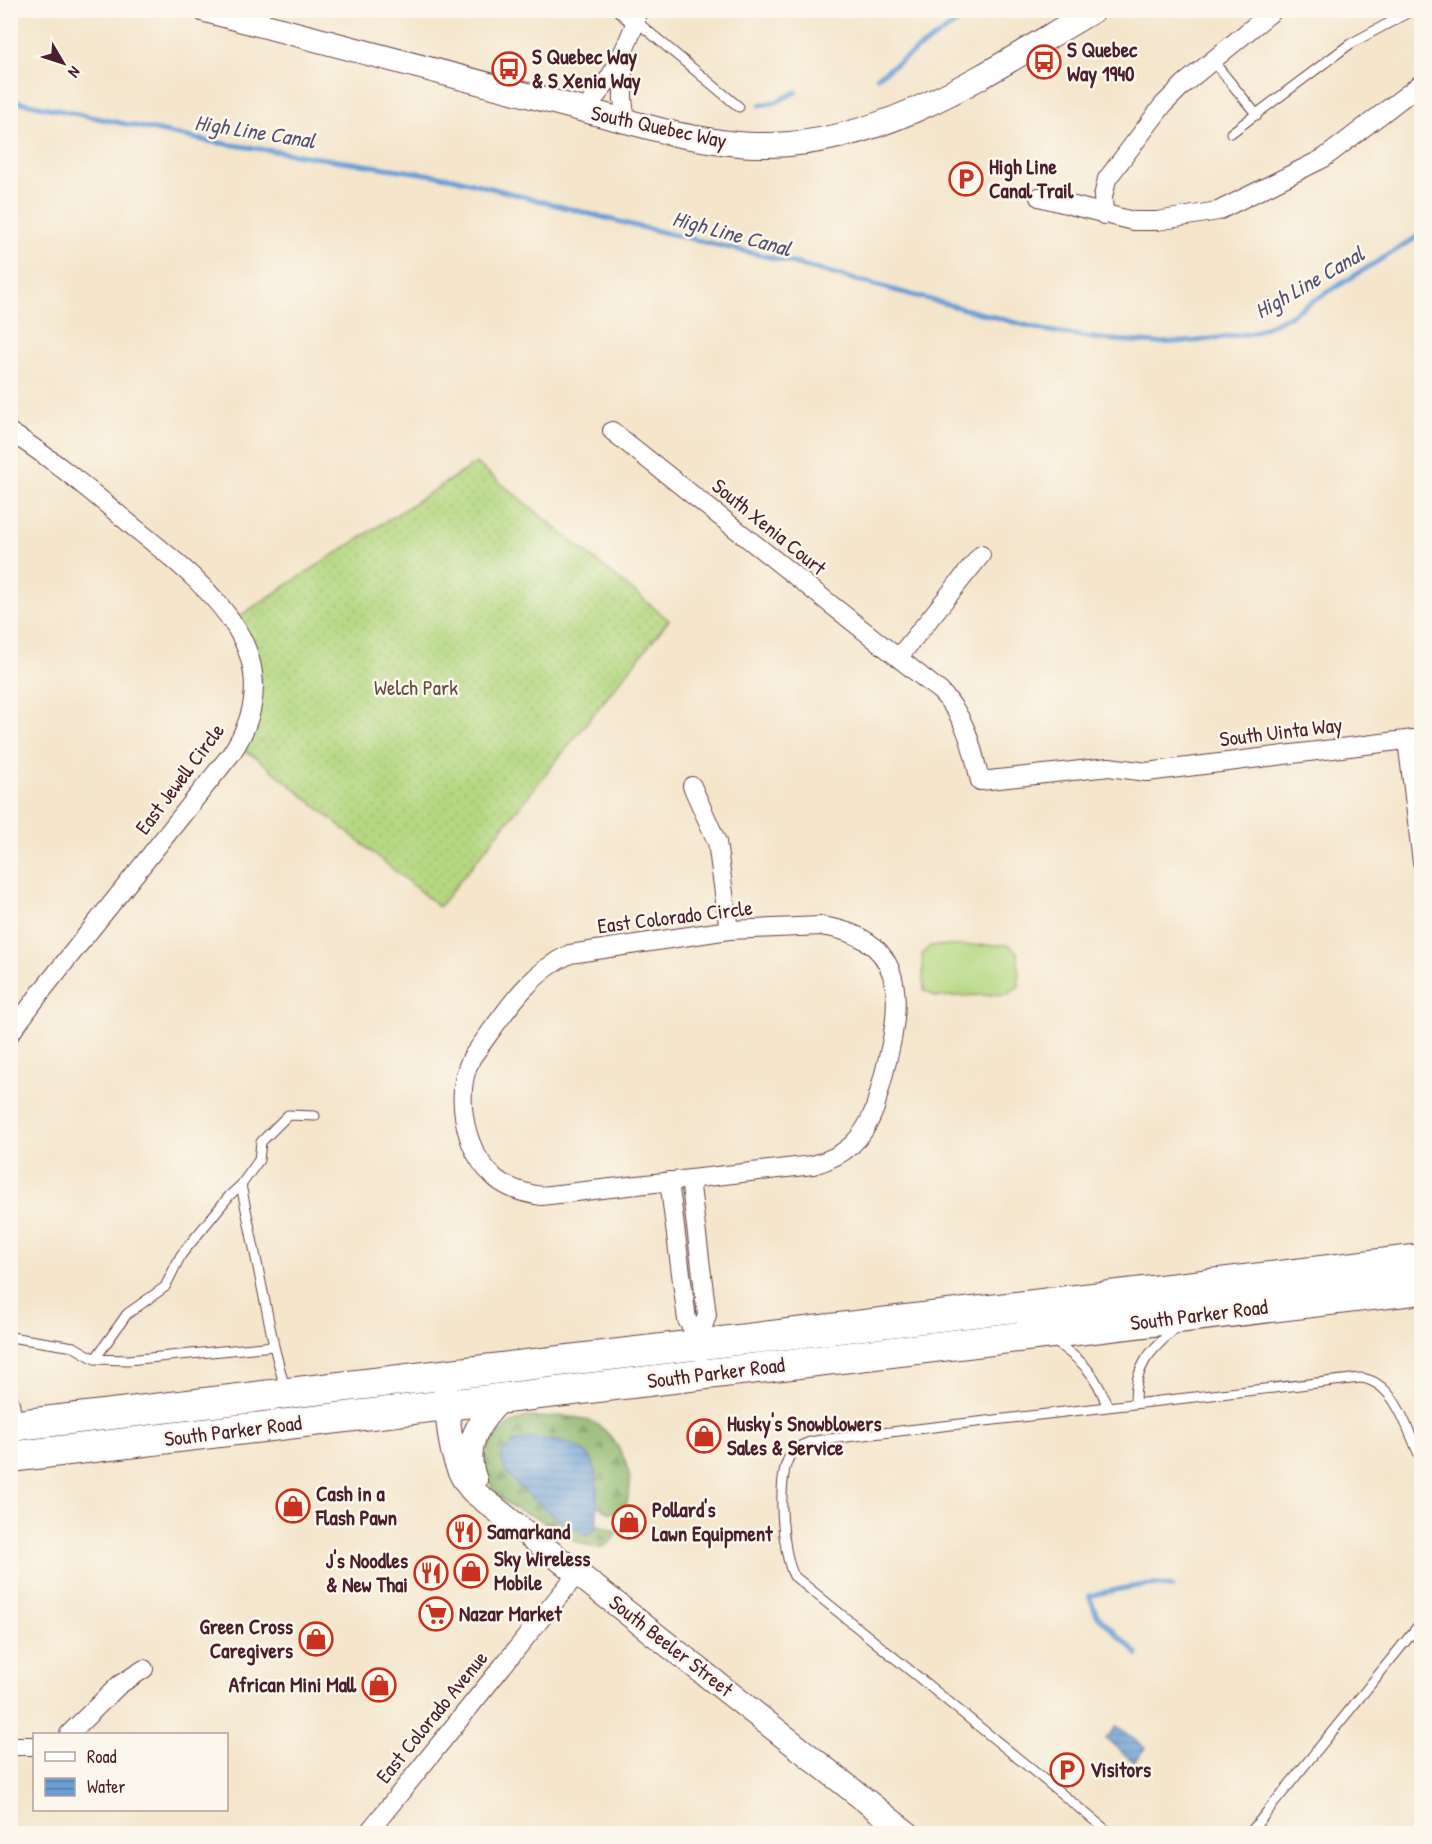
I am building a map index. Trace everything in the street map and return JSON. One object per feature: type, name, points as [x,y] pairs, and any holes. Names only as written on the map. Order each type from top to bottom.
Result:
[{"type":"main road","name":"South Parker Road","points":[[11,1418],[285,1393],[444,1375],[700,1341],[1422,1259]]},
{"type":"main road","name":"South Parker Road","points":[[13,1457],[1422,1289]]},
{"type":"street","name":"South Quebec Way","points":[[205,10],[626,122],[708,141],[748,145],[780,145],[839,136],[876,126],[933,101],[1094,10]]},
{"type":"street","points":[[1104,215],[1104,187],[1113,168],[1163,105],[1274,10]]},
{"type":"street","points":[[626,122],[623,99],[623,58],[630,16]]},
{"type":"street","points":[[584,110],[601,93],[623,58]]},
{"type":"street","points":[[1039,197],[1133,221],[1157,222],[1228,207],[1324,158],[1422,83]]},
{"type":"street","name":"South Xenia Court","points":[[612,430],[940,691],[956,708],[970,737],[980,781],[1109,767],[1147,772]]},
{"type":"street","name":"East Jewell Circle","points":[[10,432],[105,503],[215,597],[233,620],[245,642],[253,685],[246,726],[231,754],[10,1034]]},
{"type":"street","points":[[898,658],[981,555]]},
{"type":"street","points":[[1414,739],[1422,862]]},
{"type":"street","name":"South Uinta Way","points":[[1147,772],[1414,739]]},
{"type":"street","points":[[692,786],[717,842],[729,930]]},
{"type":"street","name":"East Colorado Circle","points":[[821,926],[839,928],[857,935],[879,954],[894,978],[898,1008],[875,1108],[865,1132],[853,1146],[838,1157],[813,1165],[541,1197],[504,1185],[484,1165],[471,1142],[462,1096],[465,1070],[472,1057],[532,979],[553,962],[570,954],[729,930],[821,926]]},
{"type":"street","points":[[690,1179],[707,1315],[700,1341]]},
{"type":"street","points":[[669,1181],[687,1320],[700,1341],[705,1375]]},
{"type":"street","name":"South Beeler Street","points":[[444,1375],[453,1448],[463,1480],[497,1512],[726,1688],[908,1833]]},
{"type":"street","points":[[497,1512],[476,1481],[470,1454],[473,1437],[481,1421],[503,1398]]},
{"type":"street","points":[[11,1418],[13,1457]]},
{"type":"street","name":"East Colorado Avenue","points":[[367,1833],[577,1574]]},
{"type":"street","points":[[70,1733],[119,1685],[144,1669]]},
{"type":"street","points":[[10,1746],[33,1746]]},
{"type":"lane","points":[[1231,133],[1350,44],[1413,10]]},
{"type":"lane","points":[[630,16],[739,107]]},
{"type":"lane","points":[[1213,61],[1257,115]]},
{"type":"lane","points":[[95,1359],[127,1314],[165,1287],[181,1255],[230,1195],[242,1185],[259,1160],[261,1142],[288,1115],[315,1116]]},
{"type":"lane","points":[[242,1185],[285,1393]]},
{"type":"lane","points":[[1135,1403],[1135,1382],[1142,1362],[1189,1317]]},
{"type":"lane","points":[[1044,1334],[1089,1369],[1098,1383],[1107,1406]]},
{"type":"lane","points":[[10,1337],[74,1347],[95,1359],[128,1360],[274,1346]]},
{"type":"lane","points":[[1111,1833],[798,1581],[788,1563],[781,1485],[785,1464],[792,1453],[813,1441],[1365,1378],[1377,1382],[1388,1391],[1422,1461]]},
{"type":"lane","points":[[1250,1833],[1422,1621]]},
{"type":"green space","name":"Welch Park","points":[[476,463],[669,620],[439,907],[257,758],[236,746],[252,700],[233,620]]},
{"type":"green space","points":[[1009,945],[1018,953],[1019,986],[1008,994],[936,997],[924,990],[922,954],[930,946]]},
{"type":"green space","points":[[565,1416],[588,1420],[611,1437],[623,1455],[630,1487],[626,1507],[611,1512],[597,1505],[582,1520],[614,1530],[616,1534],[607,1545],[591,1546],[561,1534],[537,1518],[508,1504],[496,1492],[488,1479],[485,1467],[486,1454],[499,1433],[526,1417]]},
{"type":"water","points":[[534,1438],[574,1446],[586,1453],[592,1461],[596,1473],[597,1525],[588,1535],[568,1526],[545,1510],[515,1483],[505,1470],[501,1453],[516,1441]]},
{"type":"water","points":[[1117,1726],[1145,1748],[1134,1762],[1106,1739]]},
{"type":"waterway","points":[[877,77],[975,10]]},
{"type":"waterway","points":[[760,105],[776,102],[796,92]]},
{"type":"waterway","name":"High Line Canal","points":[[10,100],[207,141],[453,178],[632,225],[786,261],[1043,330],[1099,339],[1157,343],[1196,341],[1253,333],[1289,316],[1422,234]]},
{"type":"waterway","points":[[1089,1596],[1142,1585],[1172,1587]]},
{"type":"waterway","points":[[1089,1596],[1097,1615],[1138,1655]]},
{"type":"place","name":"S Quebec Way 1940","points":[[1044,62]]},
{"type":"place","name":"S Quebec Way & S Xenia Way","points":[[509,69]]},
{"type":"place","name":"High Line Canal Trail","points":[[966,179]]},
{"type":"place","name":"Husky's Snowblowers Sales & Service","points":[[704,1436]]},
{"type":"place","name":"Cash in a Flash Pawn","points":[[293,1506]]},
{"type":"place","name":"Pollard's Lawn Equipment","points":[[629,1522]]},
{"type":"place","name":"Samarkand","points":[[464,1532]]},
{"type":"place","name":"Sky Wireless Mobile","points":[[471,1571]]},
{"type":"place","name":"J's Noodles & New Thai","points":[[431,1573]]},
{"type":"place","name":"Nazar Market","points":[[436,1614]]},
{"type":"place","name":"Green Cross Caregivers","points":[[316,1639]]},
{"type":"place","name":"African Mini Mall","points":[[379,1685]]},
{"type":"place","name":"Visitors","points":[[1067,1770]]}]
